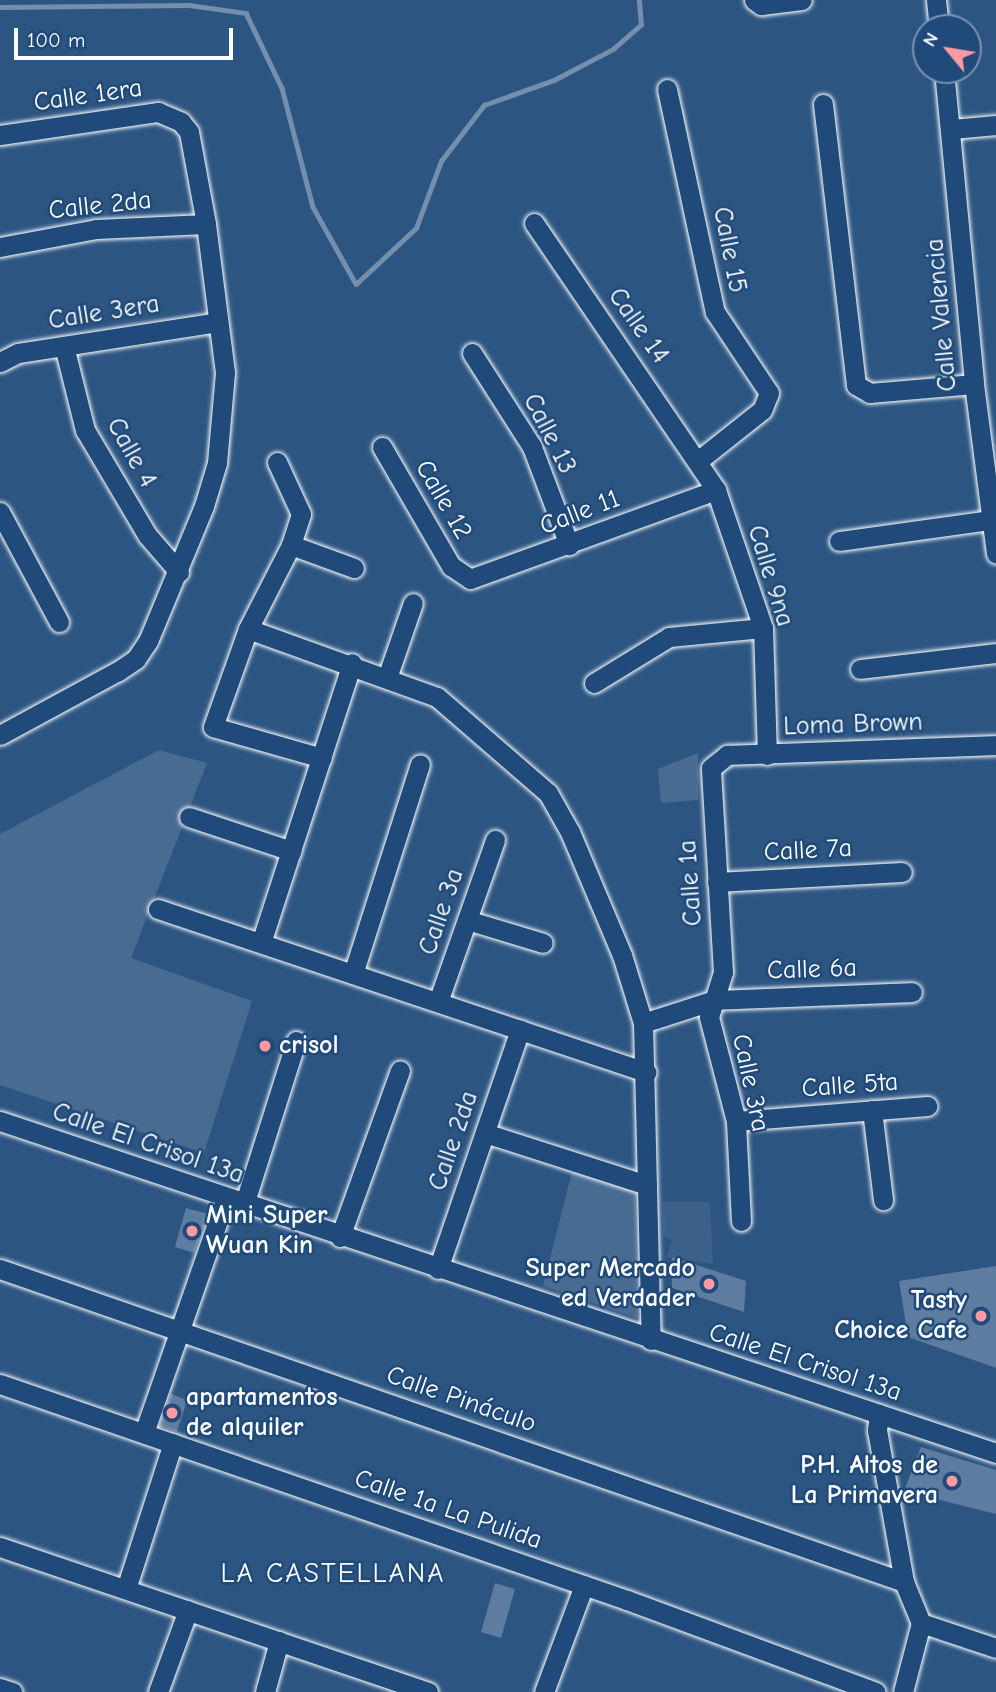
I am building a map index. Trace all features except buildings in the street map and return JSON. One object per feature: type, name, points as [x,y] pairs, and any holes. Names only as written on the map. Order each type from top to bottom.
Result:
[{"type":"street","points":[[754,0],[761,5],[802,0]]},
{"type":"street","name":"Calle Valencia","points":[[946,84],[974,384],[996,554]]},
{"type":"street","name":"Calle 15","points":[[667,89],[715,312],[769,393],[762,410],[699,460]]},
{"type":"street","points":[[823,104],[856,385],[870,393],[974,384]]},
{"type":"street","name":"Calle 1era","points":[[0,135],[158,112],[181,122],[189,132],[206,224]]},
{"type":"street","points":[[952,130],[996,125]]},
{"type":"street","name":"Calle 14","points":[[534,223],[699,460]]},
{"type":"street","points":[[0,735],[136,659],[179,572],[217,463],[225,373],[206,224]]},
{"type":"street","name":"Calle 2da","points":[[0,247],[96,229],[206,224]]},
{"type":"street","name":"Calle 3era","points":[[0,362],[18,353],[218,322]]},
{"type":"street","name":"Calle 4","points":[[64,346],[85,430],[147,535],[179,572]]},
{"type":"street","name":"Calle 13","points":[[472,353],[532,447],[569,545]]},
{"type":"street","name":"Calle 12","points":[[382,447],[451,566],[462,577]]},
{"type":"street","name":"Calle 9na","points":[[699,460],[716,490],[763,628],[767,755]]},
{"type":"street","points":[[277,462],[301,514],[291,545],[248,629],[212,727],[322,758]]},
{"type":"street","name":"Calle 11","points":[[462,577],[480,579],[716,490]]},
{"type":"street","points":[[0,512],[59,622]]},
{"type":"street","points":[[839,541],[991,520]]},
{"type":"street","points":[[291,545],[354,568]]},
{"type":"street","points":[[387,675],[414,603]]},
{"type":"street","points":[[594,683],[669,637],[763,628]]},
{"type":"street","points":[[248,629],[387,675],[437,697],[548,793],[594,889],[643,1023],[651,1339]]},
{"type":"street","points":[[860,669],[996,653]]},
{"type":"street","points":[[261,943],[352,663]]},
{"type":"street","name":"Loma Brown","points":[[715,762],[727,755],[996,745]]},
{"type":"street","name":"Calle 1a","points":[[713,1000],[723,972],[710,775],[715,762]]},
{"type":"street","points":[[353,974],[420,764]]},
{"type":"street","points":[[189,817],[291,851]]},
{"type":"street","name":"Calle 3a","points":[[438,1002],[495,840]]},
{"type":"street","name":"Calle 7a","points":[[717,883],[902,872]]},
{"type":"street","points":[[158,909],[646,1072]]},
{"type":"street","points":[[467,920],[543,943]]},
{"type":"street","name":"Calle 6a","points":[[643,1023],[713,1000],[912,992]]},
{"type":"street","name":"Calle 3ra","points":[[713,1000],[709,1017],[736,1121],[741,1220]]},
{"type":"street","name":"Calle 2da","points":[[438,1269],[520,1030]]},
{"type":"street","points":[[144,1433],[180,1330],[234,1202],[296,1041]]},
{"type":"street","points":[[340,1237],[400,1070]]},
{"type":"street","name":"Calle 5ta","points":[[736,1121],[927,1106]]},
{"type":"street","points":[[872,1110],[883,1200]]},
{"type":"street","name":"Calle El Crisol 13a","points":[[0,1121],[234,1202],[996,1453]]},
{"type":"street","points":[[485,1133],[647,1185]]},
{"type":"street","name":"Calle Pináculo","points":[[0,1269],[904,1582]]},
{"type":"street","name":"Calle 1a La Pulida","points":[[0,1384],[584,1585],[876,1692]]},
{"type":"street","points":[[879,1414],[877,1430],[904,1582],[921,1623],[902,1692]]},
{"type":"street","points":[[126,1589],[173,1443]]},
{"type":"street","points":[[0,1547],[279,1641],[375,1684],[428,1692]]},
{"type":"street","points":[[544,1692],[584,1585]]},
{"type":"street","points":[[158,1692],[188,1610]]},
{"type":"street","points":[[921,1623],[996,1648]]},
{"type":"street","points":[[265,1692],[279,1641]]},
{"type":"street","points":[[0,1688],[12,1692]]},
{"type":"shaded area","points":[[159,750],[207,763],[131,958],[252,1001],[204,1153],[0,1085],[0,834]]},
{"type":"shaded area","points":[[698,753],[698,800],[661,803],[658,769]]},
{"type":"shaded area","points":[[573,1168],[635,1190],[637,1318],[543,1286]]},
{"type":"shaded area","points":[[663,1202],[710,1202],[713,1264],[667,1257],[672,1240],[663,1236]]},
{"type":"waterway","points":[[0,7],[189,5],[246,13],[282,88],[313,207],[356,284],[416,228],[441,161],[484,105],[554,80],[613,49],[641,25],[639,0]]},
{"type":"place","name":"crisol","points":[[265,1046]]},
{"type":"place","name":"Mini Super Wuan Kin","points":[[192,1231]]},
{"type":"place","name":"Super Mercado ed Verdader","points":[[709,1284]]},
{"type":"place","name":"Tasty Choice Cafe","points":[[981,1316]]},
{"type":"place","name":"apartamentos de alquiler","points":[[172,1413]]},
{"type":"place","name":"P.H. Altos de La Primavera","points":[[952,1481]]},
{"type":"district","name":"LA CASTELLANA","points":[[333,1573]]}]
